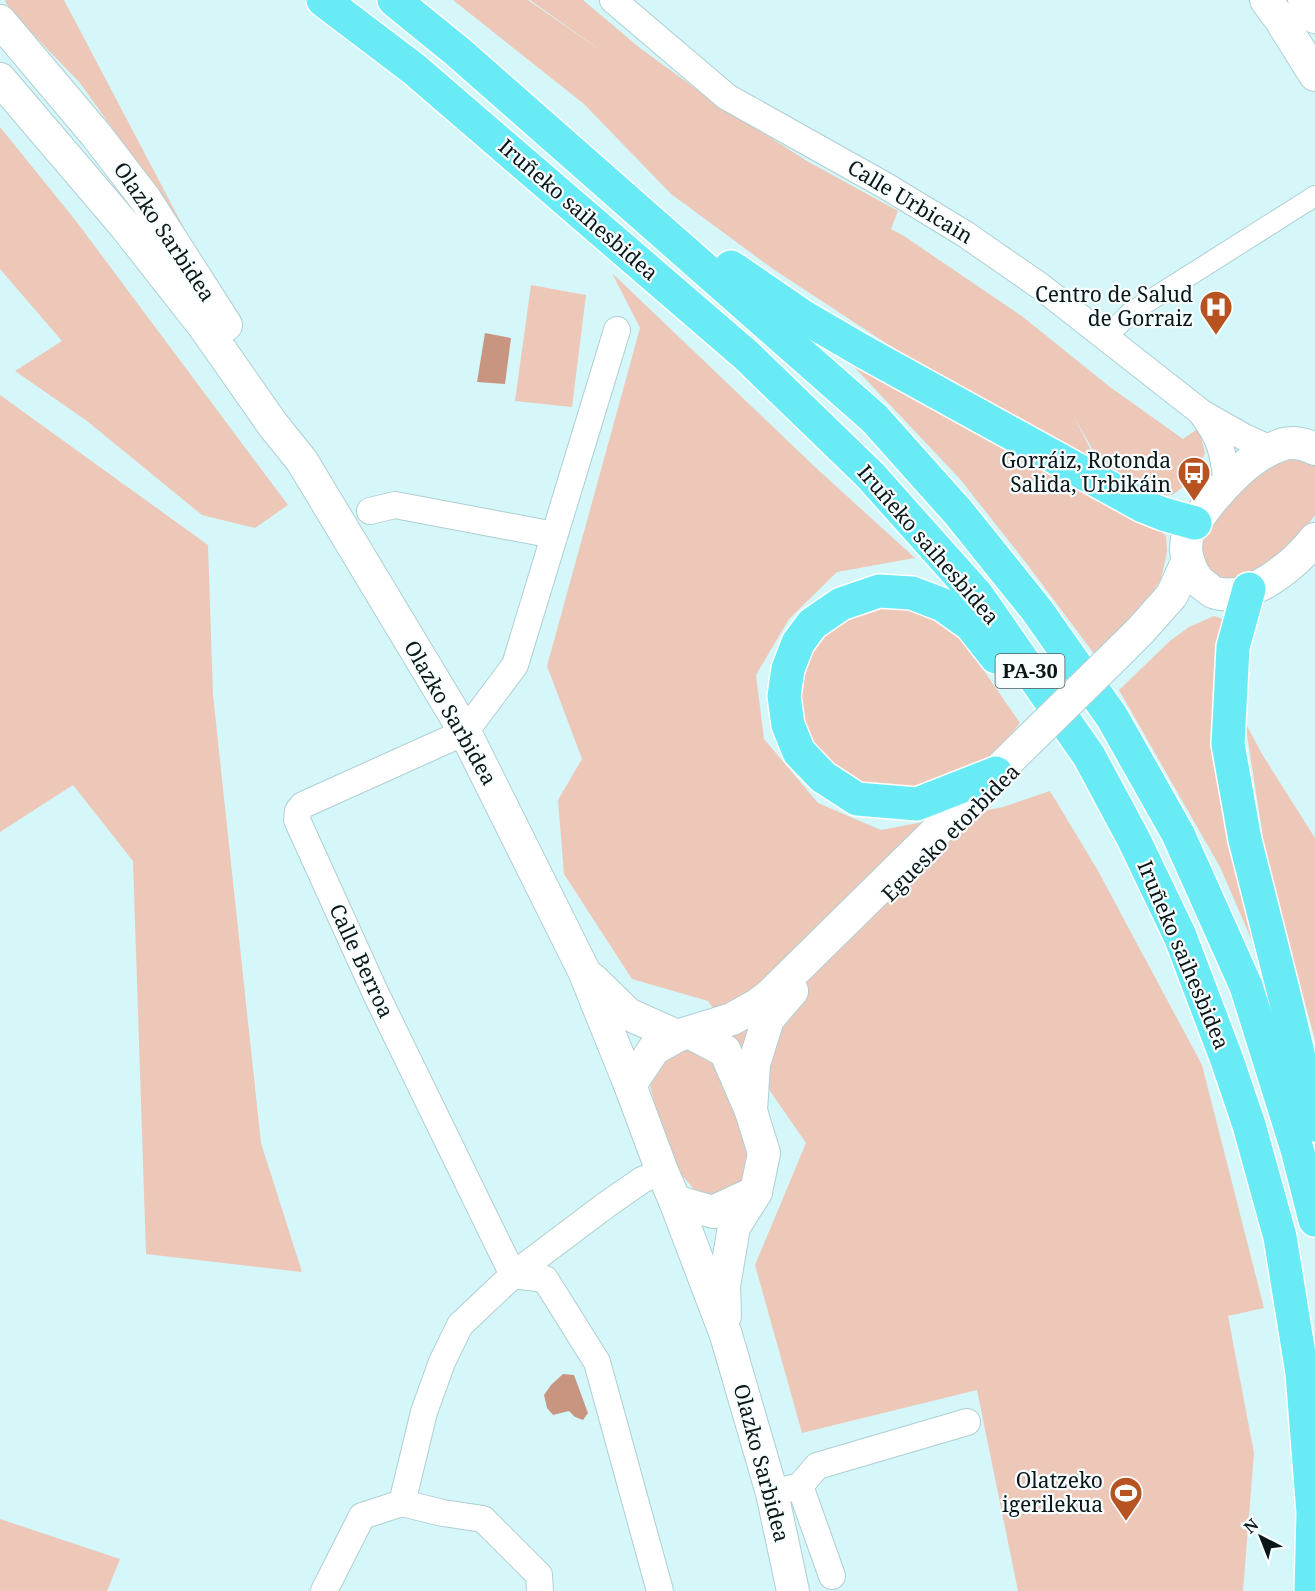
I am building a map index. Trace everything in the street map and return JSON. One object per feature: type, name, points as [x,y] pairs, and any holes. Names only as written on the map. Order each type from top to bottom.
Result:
[{"type":"highway","name":"Iruñeko saihesbidea","points":[[323,0],[414,69],[746,356],[870,475],[976,595],[1089,756],[1134,840],[1180,936],[1249,1125],[1280,1237],[1302,1373],[1313,1513],[1311,1591]]},
{"type":"highway","name":"Iruñeko saihesbidea","points":[[394,0],[458,51],[874,418],[958,512],[1036,609],[1112,717],[1178,834],[1246,986],[1298,1149],[1315,1220]]},
{"type":"highway","points":[[458,51],[530,98],[557,119],[665,216],[744,277],[804,317],[1143,506],[1195,523]]},
{"type":"highway","points":[[1249,589],[1233,647],[1228,744],[1245,840],[1315,1125]]},
{"type":"highway","points":[[996,773],[917,804],[857,799],[823,777],[799,752],[788,725],[784,696],[788,669],[798,643],[812,624],[841,604],[879,591],[912,593],[943,605],[971,625],[1044,725],[1091,800],[1174,964],[1227,1060]]},
{"type":"street","name":"Calle Urbicain","points":[[613,0],[727,97],[886,186],[965,234],[1040,286],[1202,413],[1244,437],[1291,447]]},
{"type":"street","points":[[1266,0],[1315,75]]},
{"type":"street","points":[[1304,0],[1315,17]]},
{"type":"street","name":"Olazko Sarbidea","points":[[0,21],[97,136],[146,200],[283,416],[302,461]]},
{"type":"street","name":"Olazko Sarbidea","points":[[0,79],[126,227],[203,325],[273,425],[302,461],[465,732],[584,971],[630,1085]]},
{"type":"street","points":[[1107,337],[1130,313],[1315,196]]},
{"type":"street","points":[[465,732],[515,665],[617,330]]},
{"type":"street","name":"Calle Urbicain","points":[[1202,413],[1215,432],[1224,455],[1227,483]]},
{"type":"street","points":[[1312,546],[1266,583],[1232,596],[1213,593],[1197,579],[1188,560],[1186,549],[1188,532],[1210,501],[1227,483],[1248,464],[1291,447],[1315,423]]},
{"type":"street","points":[[370,511],[395,505],[554,535]]},
{"type":"street","name":"Eguesko etorbidea","points":[[1125,653],[1141,630],[1172,595],[1188,560]]},
{"type":"street","name":"Eguesko etorbidea","points":[[752,1111],[754,1064],[768,1019],[788,995],[1025,751],[1125,653],[1182,611],[1213,593]]},
{"type":"street","name":"Calle Berroa","points":[[465,732],[303,805],[298,812],[297,820],[376,994],[513,1275]]},
{"type":"street","name":"Eguesko etorbidea","points":[[684,1034],[732,1019],[769,996],[996,773],[1025,751]]},
{"type":"street","name":"Olazko Sarbidea","points":[[584,971],[628,1014],[684,1034]]},
{"type":"street","points":[[684,1034],[725,1052],[752,1111],[764,1153],[756,1192],[713,1212],[675,1201],[630,1085],[654,1049],[684,1034]]},
{"type":"street","points":[[402,1503],[424,1412],[442,1362],[460,1325],[513,1275],[606,1205],[642,1180],[662,1171]]},
{"type":"street","name":"Olazko Sarbidea","points":[[726,1335],[724,1286],[734,1227],[756,1192]]},
{"type":"street","name":"Olazko Sarbidea","points":[[675,1201],[786,1490],[793,1591]]},
{"type":"street","points":[[513,1275],[545,1279],[597,1362],[660,1591]]},
{"type":"street","points":[[832,1576],[786,1490],[817,1466],[967,1422]]},
{"type":"street","points":[[324,1591],[362,1516],[402,1503],[443,1513],[483,1519],[539,1575],[540,1591]]},
{"type":"shaded area","points":[[5,0],[64,0],[185,230],[80,83],[9,9]]},
{"type":"shaded area","points":[[453,0],[528,0],[610,57],[530,0],[583,0],[640,48],[710,99],[807,161],[898,211],[891,229],[1023,317],[1110,387],[1183,439],[1199,428],[1205,453],[1194,479],[1172,495],[1154,496],[1111,482],[1074,417],[1111,489],[773,269],[671,194],[584,104]]},
{"type":"shaded area","points":[[0,127],[76,221],[288,505],[255,528],[202,515],[87,421],[15,371],[62,341],[0,269]]},
{"type":"shaded area","points":[[612,273],[815,467],[915,558],[837,572],[789,619],[756,675],[764,739],[818,803],[881,830],[1003,807],[1050,791],[1097,869],[1202,1065],[1264,1308],[1228,1316],[1254,1453],[1243,1591],[1018,1591],[977,1390],[802,1433],[755,1265],[806,1143],[708,1001],[632,979],[564,874],[558,800],[582,759],[547,666],[640,328]]},
{"type":"shaded area","points":[[531,285],[586,295],[572,407],[515,401]]},
{"type":"shaded area","points":[[485,333],[511,338],[505,384],[477,382]]},
{"type":"shaded area","points":[[840,352],[1148,520],[1166,536],[1167,552],[1161,579],[1142,610],[1095,655],[960,479]]},
{"type":"shaded area","points":[[0,395],[208,545],[213,695],[261,1143],[302,1272],[146,1254],[133,861],[73,785],[0,832]]},
{"type":"shaded area","points":[[1307,459],[1315,464],[1315,515],[1291,542],[1243,580],[1216,577],[1202,560],[1201,544],[1208,529],[1230,501],[1262,472],[1280,460]]},
{"type":"shaded area","points":[[883,603],[929,612],[959,635],[1020,723],[993,757],[913,792],[859,788],[807,742],[796,702],[806,659],[821,635],[845,618]]},
{"type":"shaded area","points":[[1214,616],[1223,619],[1221,657],[1266,973],[1220,867],[1119,690],[1171,640],[1189,627]]},
{"type":"shaded area","points":[[1245,722],[1262,754],[1315,838],[1315,1040],[1267,863]]},
{"type":"shaded area","points":[[688,1047],[705,1054],[721,1071],[748,1138],[749,1181],[716,1199],[697,1193],[681,1174],[667,1146],[650,1085],[658,1063]]},
{"type":"shaded area","points":[[563,1374],[574,1375],[588,1413],[583,1420],[575,1417],[569,1411],[553,1415],[547,1408],[544,1395]]},
{"type":"shaded area","points":[[0,1519],[120,1559],[107,1591],[0,1591]]},
{"type":"place","name":"Centro de Salud de Gorraiz","points":[[1216,336]]},
{"type":"place","name":"Gorráiz, Rotonda Salida, Urbikáin","points":[[1194,502]]},
{"type":"place","name":"Olatzeko igerilekua","points":[[1126,1522]]}]
